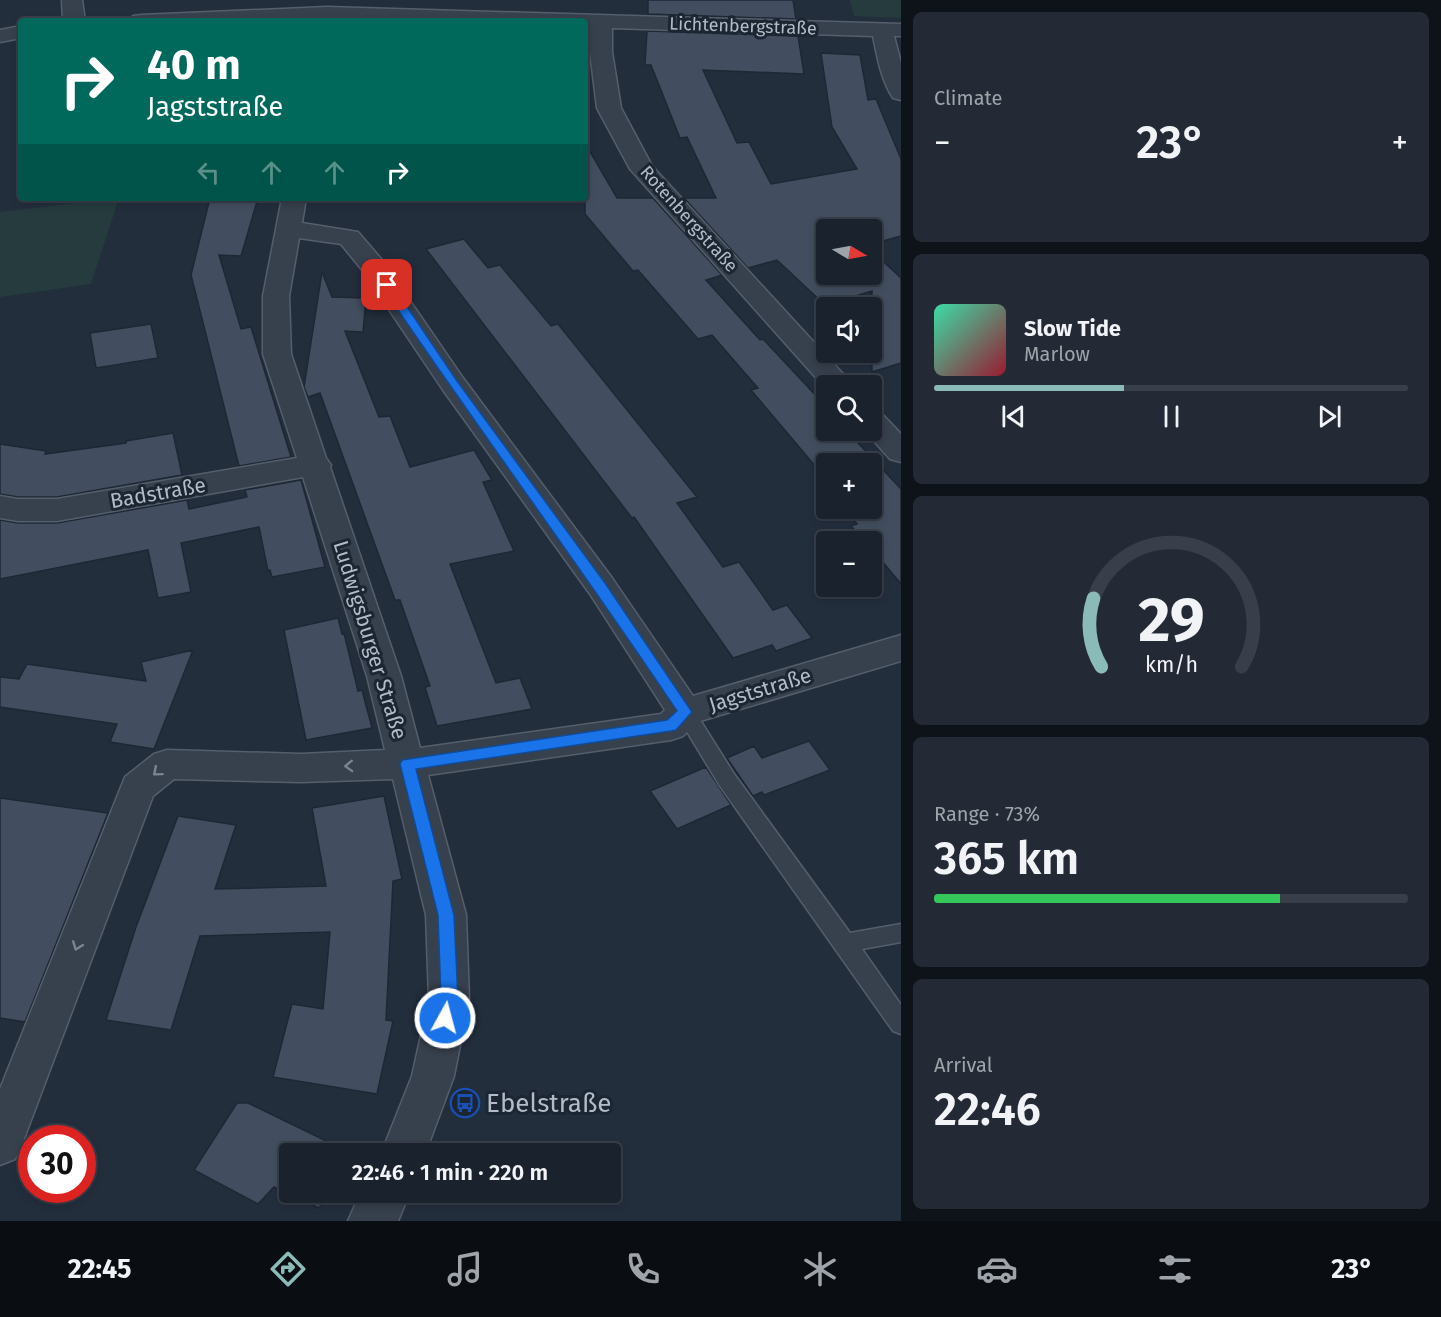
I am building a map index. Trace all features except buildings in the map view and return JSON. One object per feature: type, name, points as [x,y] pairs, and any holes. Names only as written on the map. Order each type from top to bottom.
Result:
[{"type":"street","points":[[72,0],[74,18]]},
{"type":"street","name":"Lichtenbergstraße","points":[[197,18],[328,11],[511,18]]},
{"type":"street","name":"Lichtenbergstraße","points":[[590,21],[891,30]]},
{"type":"street","name":"Rotenbergstraße","points":[[590,21],[601,52],[609,108],[642,169],[830,375]]},
{"type":"street","points":[[891,30],[889,61],[901,93]]},
{"type":"street","points":[[0,36],[18,33]]},
{"type":"street","name":"Ludwigsburger Straße","points":[[293,201],[276,296],[277,354],[316,465],[384,676],[446,915],[450,999],[433,1076],[407,1143]]},
{"type":"street","points":[[288,229],[349,237],[374,266],[453,384],[600,586],[685,712]]},
{"type":"street","points":[[882,432],[901,452]]},
{"type":"street","name":"Badstraße","points":[[0,507],[18,510],[57,510],[316,465]]},
{"type":"street","name":"Jagststraße","points":[[408,764],[671,726],[685,712],[901,648]]},
{"type":"street","points":[[0,1144],[138,788],[166,764],[301,768],[408,764]]},
{"type":"street","points":[[371,1221],[383,1203]]},
{"type":"lane","points":[[685,712],[727,780],[901,1024]]},
{"type":"lane","points":[[845,943],[901,933]]},
{"type":"green space","points":[[850,0],[901,0],[901,18],[854,16]]},
{"type":"green space","points":[[94,201],[118,201],[91,284],[0,297],[0,212]]},
{"type":"place","name":"Ebelstraße","points":[[465,1103]]},
{"type":"route","points":[[387,285],[453,384],[600,586],[685,712],[671,726],[408,764],[446,915],[450,999],[445,1018]]}]
